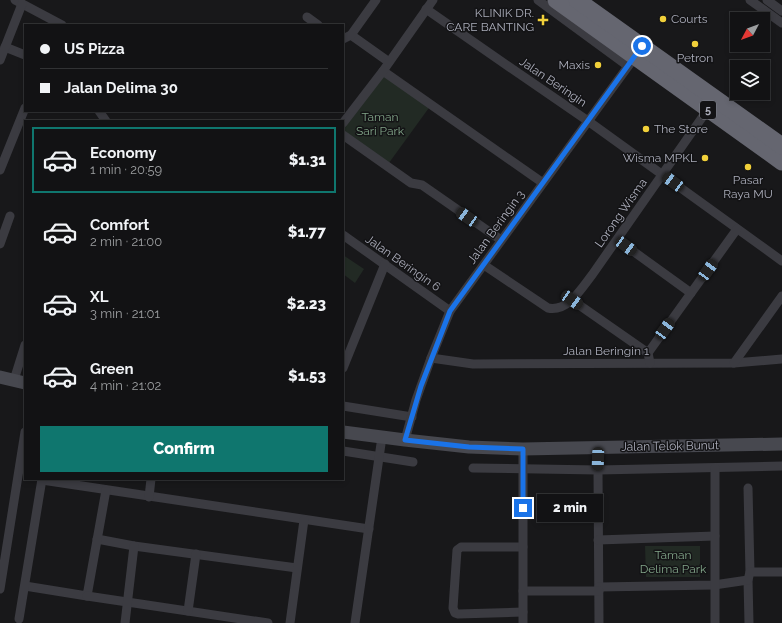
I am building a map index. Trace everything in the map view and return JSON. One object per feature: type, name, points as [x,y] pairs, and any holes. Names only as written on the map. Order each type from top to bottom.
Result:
[{"type":"highway","name":"5","points":[[556,0],[782,162]]},
{"type":"highway","name":"5","points":[[577,0],[635,56],[782,146]]},
{"type":"street","points":[[376,0],[347,37],[389,62]]},
{"type":"street","points":[[344,122],[383,71],[433,0]]},
{"type":"street","points":[[538,0],[635,56]]},
{"type":"street","points":[[750,0],[782,23]]},
{"type":"street","points":[[768,0],[782,10]]},
{"type":"street","points":[[0,60],[19,2],[60,24]]},
{"type":"street","name":"Jalan Beringin","points":[[426,9],[588,121],[782,261]]},
{"type":"street","points":[[307,17],[317,24]]},
{"type":"street","points":[[5,47],[24,55]]},
{"type":"street","name":"Jalan Beringin 3","points":[[405,440],[416,400],[450,311],[635,56]]},
{"type":"street","points":[[383,71],[542,184]]},
{"type":"street","name":"Lorong Wisma","points":[[484,265],[548,308],[553,309],[572,300],[592,275],[708,109]]},
{"type":"street","points":[[0,170],[24,110]]},
{"type":"street","points":[[344,136],[411,183],[422,185],[501,240]]},
{"type":"street","points":[[0,244],[10,216]]},
{"type":"street","points":[[648,353],[738,229]]},
{"type":"street","name":"Jalan Beringin 6","points":[[344,236],[450,311]]},
{"type":"street","points":[[626,246],[691,293]]},
{"type":"street","points":[[344,366],[385,264]]},
{"type":"street","points":[[734,363],[782,296]]},
{"type":"street","points":[[572,300],[648,353],[650,363]]},
{"type":"street","points":[[0,377],[20,381],[24,352]]},
{"type":"street","name":"Jalan Beringin 1","points":[[431,358],[473,364],[734,363],[782,359]]},
{"type":"street","points":[[344,406],[412,417]]},
{"type":"street","name":"Jalan Telok Bunut","points":[[344,432],[469,447],[523,449],[782,444]]},
{"type":"street","points":[[355,623],[382,437]]},
{"type":"street","points":[[0,589],[24,438]]},
{"type":"street","points":[[599,447],[599,623]]},
{"type":"street","points":[[523,449],[523,623]]},
{"type":"street","points":[[344,451],[413,462]]},
{"type":"street","points":[[473,468],[598,470],[782,466]]},
{"type":"street","points":[[715,468],[715,623]]},
{"type":"street","points":[[19,619],[42,480],[369,529]]},
{"type":"street","points":[[149,496],[151,480]]},
{"type":"street","points":[[748,488],[749,623]]},
{"type":"street","points":[[87,596],[106,490]]},
{"type":"street","points":[[290,623],[304,520]]},
{"type":"street","points":[[598,540],[715,536]]},
{"type":"street","points":[[97,539],[134,546],[298,568]]},
{"type":"street","points":[[125,623],[134,546]]},
{"type":"street","points":[[523,547],[461,546],[458,548],[453,608],[455,613],[458,614],[523,612]]},
{"type":"street","points":[[188,611],[196,554]]},
{"type":"street","points":[[523,591],[714,585],[749,576],[782,572]]},
{"type":"street","points":[[24,586],[263,623]]},
{"type":"street","points":[[200,623],[202,614]]},
{"type":"green space","name":"Taman Sari Park","points":[[383,71],[431,105],[386,167],[344,136],[344,122]]},
{"type":"green space","points":[[344,256],[364,269],[355,283],[344,275]]},
{"type":"green space","name":"Taman Delima Park","points":[[645,546],[700,546],[700,577],[646,577]]},
{"type":"place","name":"Courts","points":[[663,19]]},
{"type":"place","name":"KLINIK DR. CARE BANTING","points":[[543,20]]},
{"type":"place","name":"Petron","points":[[695,44]]},
{"type":"place","name":"Maxis","points":[[598,65]]},
{"type":"place","name":"The Store","points":[[646,129]]},
{"type":"place","name":"Wisma MPKL","points":[[705,158]]},
{"type":"place","name":"Pasar Raya MU","points":[[748,167]]},
{"type":"route","points":[[523,508],[523,449],[469,447],[405,440],[416,400],[450,311],[642,46]]}]
